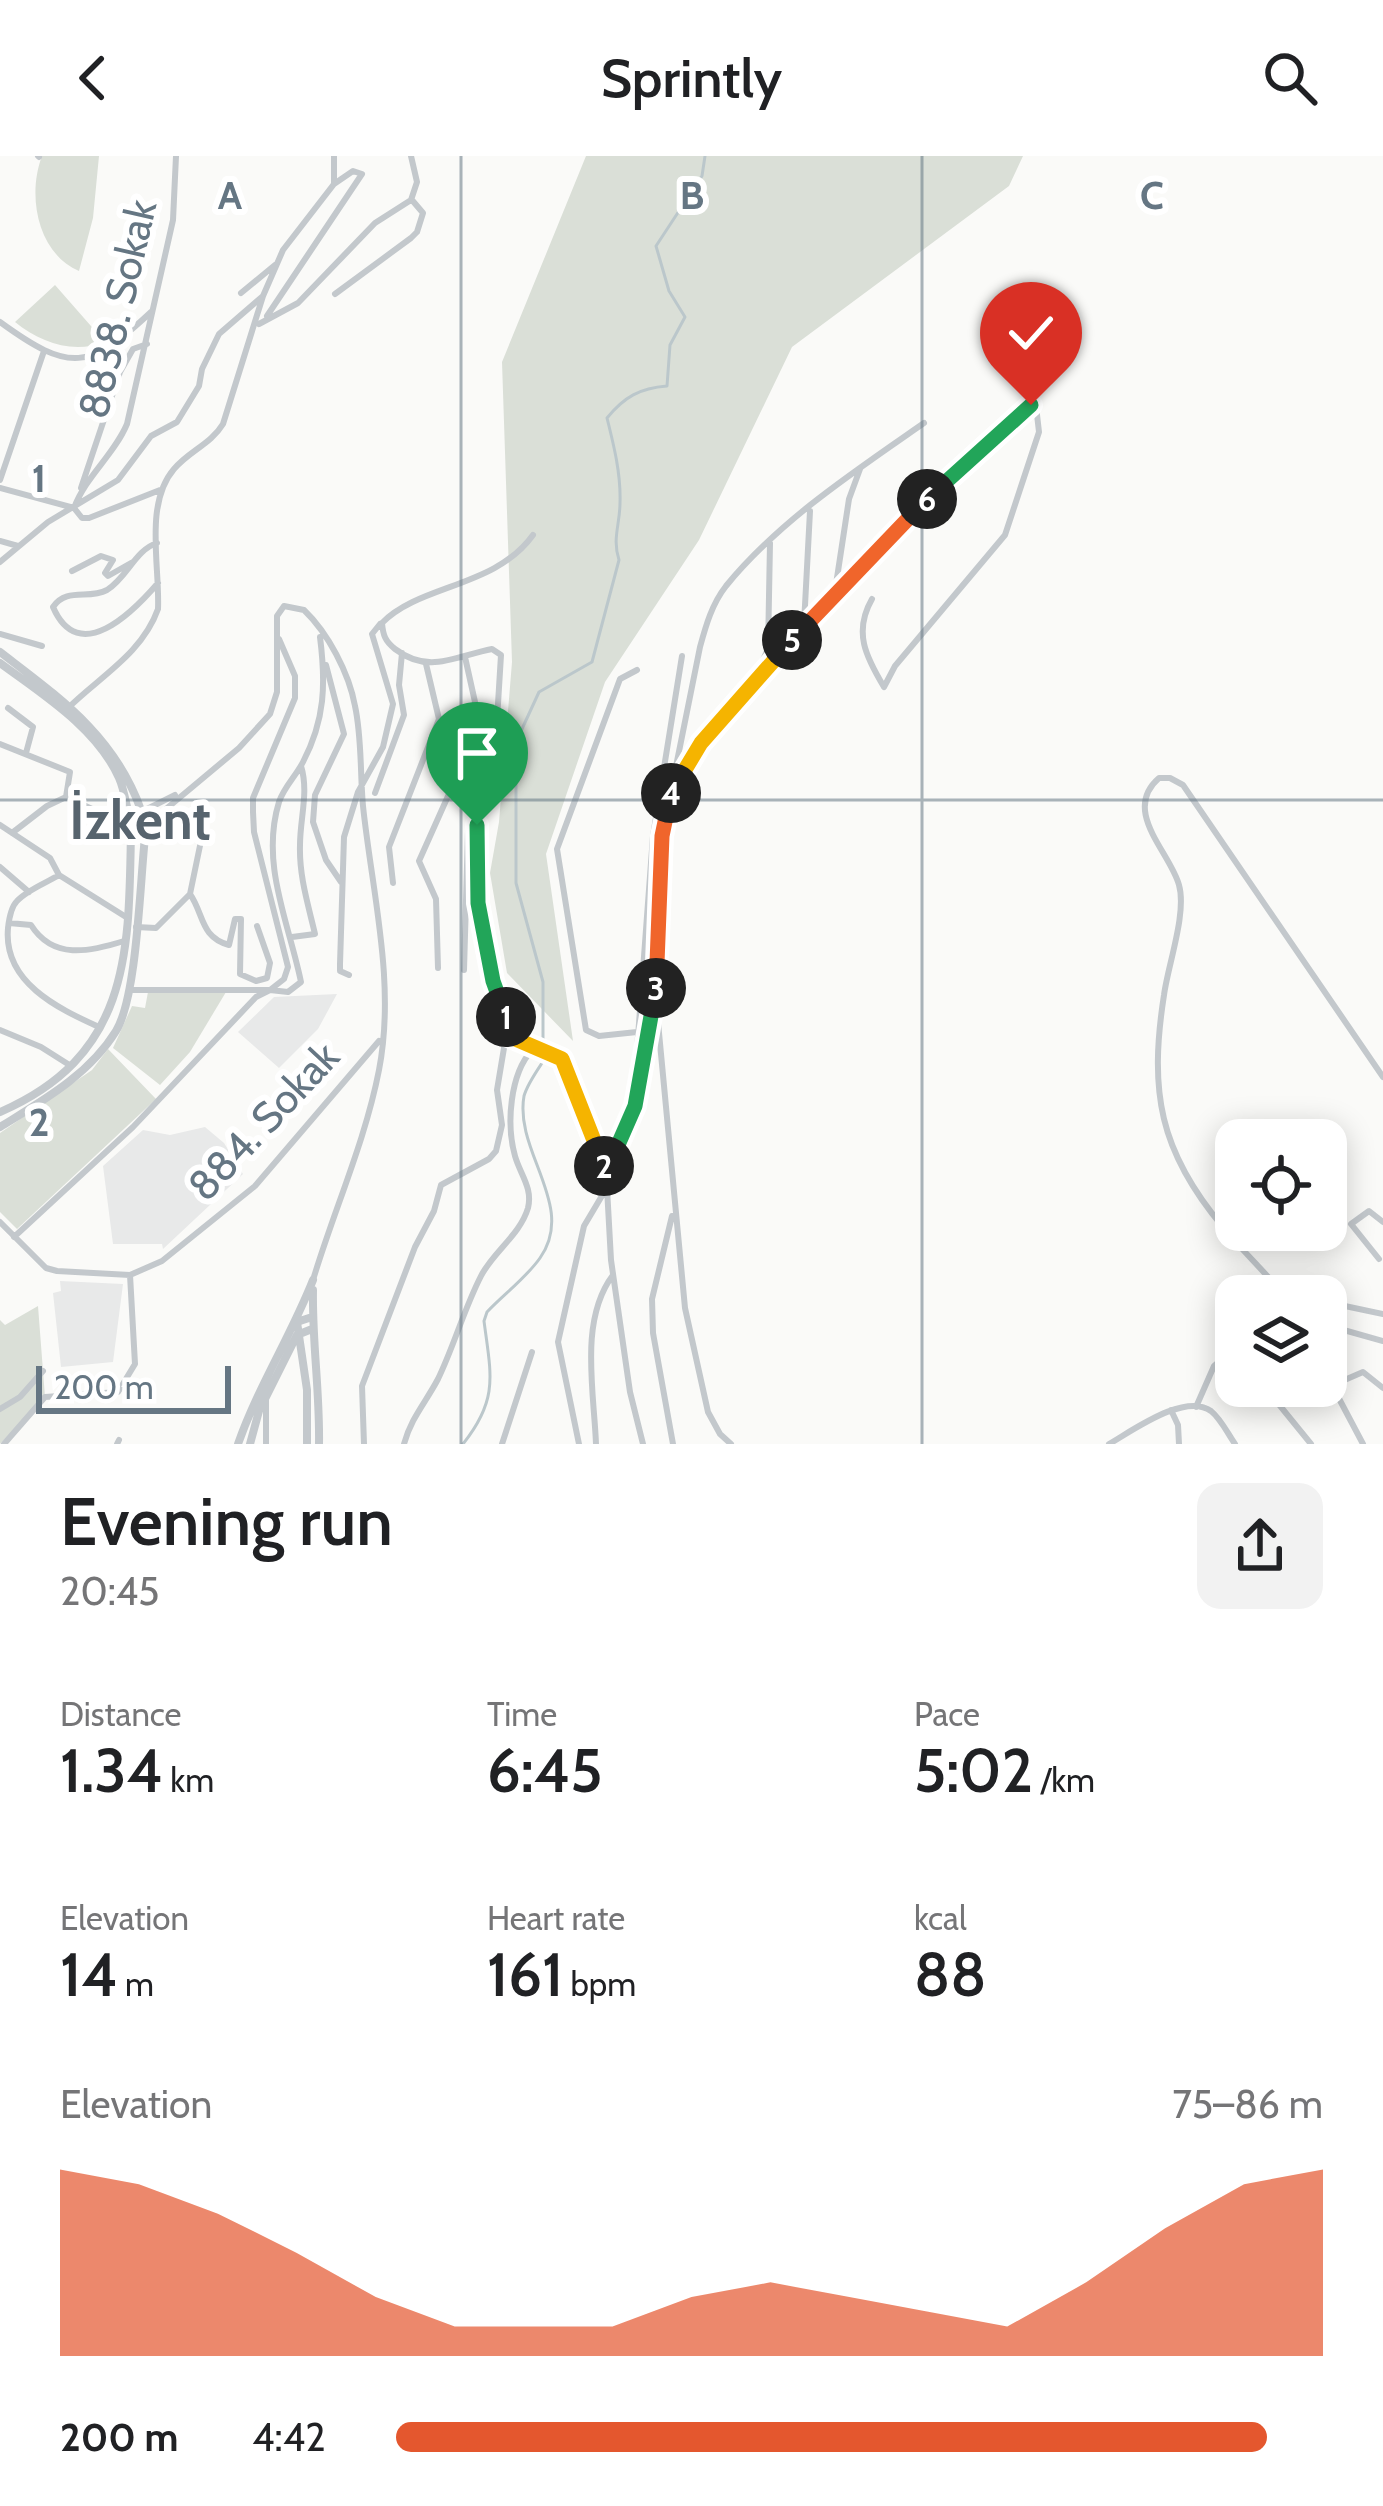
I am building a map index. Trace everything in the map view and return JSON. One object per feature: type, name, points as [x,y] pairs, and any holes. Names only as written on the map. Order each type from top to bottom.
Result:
[{"type":"street","name":"8838. Sokak","points":[[74,508],[80,491],[121,438],[173,220],[176,156]]},
{"type":"street","points":[[334,156],[334,184]]},
{"type":"street","points":[[256,326],[298,303],[375,223],[411,200],[417,182],[411,156]]},
{"type":"street","points":[[44,351],[0,484],[74,508],[82,518],[160,490],[185,456],[219,431],[283,250],[334,184],[352,171],[362,174],[265,320]]},
{"type":"street","points":[[334,294],[417,232],[422,213],[411,200]]},
{"type":"street","points":[[241,293],[277,264]]},
{"type":"street","points":[[0,562],[118,480],[152,436],[177,422],[196,394],[219,334],[263,296]]},
{"type":"street","points":[[2,327],[44,351],[72,357],[106,352],[153,309]]},
{"type":"street","points":[[80,491],[120,372],[133,349],[147,344]]},
{"type":"street","points":[[673,787],[701,743],[915,509],[1026,407],[1036,406],[1039,432],[1005,535],[895,666],[884,687],[866,656],[861,636],[862,615],[872,599]]},
{"type":"street","points":[[731,1444],[720,1434],[702,1391],[685,1308],[656,1001],[662,836],[708,619],[725,587],[810,508],[924,423]]},
{"type":"street","points":[[835,594],[849,499],[861,467]]},
{"type":"street","points":[[67,708],[141,641],[158,609],[160,490]]},
{"type":"street","points":[[803,627],[810,508]]},
{"type":"street","points":[[349,975],[340,971],[344,837],[362,782],[383,747],[393,704],[372,634],[399,610],[506,562],[533,536]]},
{"type":"street","points":[[0,541],[18,546]]},
{"type":"street","points":[[157,542],[147,546],[108,590],[58,600],[53,607],[58,620],[73,632],[93,633],[127,617],[158,583]]},
{"type":"street","points":[[750,690],[768,649],[770,543]]},
{"type":"street","points":[[72,571],[101,556],[113,560],[105,573],[108,576],[137,559]]},
{"type":"street","points":[[66,797],[129,821],[137,830],[238,748],[270,714],[277,692],[277,616],[281,608],[290,605],[304,610],[346,674],[355,705],[380,923],[380,1065],[366,1125],[313,1280],[297,1322],[250,1408],[238,1444]]},
{"type":"street","points":[[364,1444],[362,1385],[441,1185],[479,1166],[496,1151],[502,1124],[497,1090],[508,1024],[493,981],[482,922],[476,850],[477,825],[493,785],[501,655],[493,649],[426,664],[384,638],[382,623]]},
{"type":"street","points":[[128,991],[288,992],[302,982],[275,886],[273,846],[280,798],[301,766],[322,715],[320,632]]},
{"type":"street","points":[[0,634],[42,646]]},
{"type":"street","points":[[14,1237],[133,1127],[256,997],[284,979],[288,967],[254,832],[253,798],[295,698],[295,676],[278,635]]},
{"type":"street","points":[[0,652],[114,752],[147,825],[128,991],[116,1032],[0,1127]]},
{"type":"street","points":[[375,793],[404,715],[399,685],[402,653]]},
{"type":"street","points":[[643,1063],[637,1050],[653,836],[682,656]]},
{"type":"street","points":[[464,970],[468,831],[482,789],[475,702],[465,657]]},
{"type":"street","points":[[324,661],[344,734],[315,794],[314,822],[326,860],[343,885]]},
{"type":"street","points":[[0,663],[67,708],[120,779],[129,821],[127,917],[118,991],[102,1028],[75,1070],[0,1112]]},
{"type":"street","points":[[393,883],[388,847],[439,719],[426,664]]},
{"type":"street","points":[[637,670],[620,679],[556,849],[586,1030],[599,1036],[638,1032]]},
{"type":"street","points":[[8,708],[33,727],[26,753]]},
{"type":"street","points":[[438,968],[436,899],[419,862],[465,758],[478,741]]},
{"type":"street","points":[[0,744],[70,772],[66,797]]},
{"type":"street","points":[[292,938],[315,934],[299,847],[306,782],[301,766]]},
{"type":"street","points":[[1266,1275],[1217,1221],[1179,1161],[1158,1108],[1163,998],[1181,906],[1179,885],[1150,834],[1145,809],[1150,786],[1159,778],[1183,785],[1383,1077]]},
{"type":"street","points":[[129,821],[183,790]]},
{"type":"street","points":[[12,833],[66,797]]},
{"type":"street","points":[[0,825],[50,858],[59,875],[127,917]]},
{"type":"street","points":[[202,836],[190,894],[198,917],[215,940],[230,945],[236,919],[241,919],[240,974],[256,981],[267,978],[270,963],[257,926]]},
{"type":"street","points":[[0,867],[29,892]]},
{"type":"street","points":[[59,875],[18,899],[9,922],[8,955],[54,1007],[102,1028]]},
{"type":"street","points":[[136,927],[156,928],[190,894]]},
{"type":"street","points":[[9,922],[31,926],[41,941],[65,952],[124,941]]},
{"type":"street","points":[[607,1170],[635,1106],[656,1001]]},
{"type":"street","points":[[0,1030],[41,1047],[75,1070]]},
{"type":"street","points":[[506,1035],[562,1059],[607,1170],[613,1275],[630,1392],[643,1444]]},
{"type":"street","name":"884. Sokak","points":[[130,1274],[162,1261],[255,1186],[381,1038]]},
{"type":"street","points":[[404,1444],[482,1273],[524,1220],[530,1202],[513,1148],[512,1114],[520,1072],[532,1049]]},
{"type":"street","points":[[579,1444],[558,1342],[584,1226],[607,1187]]},
{"type":"street","points":[[673,1444],[653,1333],[652,1299],[674,1207]]},
{"type":"street","points":[[1379,1259],[1351,1224],[1369,1211],[1383,1222]]},
{"type":"street","points":[[0,1222],[46,1268],[130,1274],[135,1364],[118,1392],[22,1395]]},
{"type":"street","points":[[596,1444],[592,1342],[596,1309],[613,1275]]},
{"type":"street","points":[[313,1280],[319,1444]]},
{"type":"street","points":[[1347,1306],[1383,1314]]},
{"type":"street","points":[[297,1322],[312,1317]]},
{"type":"street","points":[[297,1322],[307,1390],[307,1444]]},
{"type":"street","points":[[250,1444],[266,1396],[297,1335],[312,1329]]},
{"type":"street","points":[[1347,1331],[1383,1341]]},
{"type":"street","points":[[502,1444],[532,1352]]},
{"type":"street","points":[[1178,1425],[1215,1365]]},
{"type":"street","points":[[0,1408],[22,1395],[43,1371]]},
{"type":"street","points":[[1347,1379],[1366,1372],[1383,1388]]},
{"type":"street","points":[[266,1396],[266,1444]]},
{"type":"street","points":[[4,1444],[45,1397]]},
{"type":"street","points":[[1109,1444],[1171,1410],[1193,1407],[1213,1413],[1235,1444]]},
{"type":"street","points":[[1281,1407],[1311,1444]]},
{"type":"street","points":[[1344,1407],[1363,1444]]},
{"type":"street","points":[[1171,1410],[1179,1444]]},
{"type":"shaded area","points":[[42,156],[99,156],[93,218],[79,271],[53,251],[39,221],[36,188]]},
{"type":"shaded area","points":[[586,156],[1023,156],[1009,186],[792,347],[699,540],[605,682],[546,854],[573,1041],[507,973],[490,873],[499,822],[512,662],[502,362]]},
{"type":"shaded area","points":[[55,285],[105,342],[81,347],[58,344],[15,322]]},
{"type":"shaded area","points":[[148,992],[226,992],[190,1052],[160,1085],[113,1048],[132,1006],[145,1008]]},
{"type":"shaded area","points":[[337,994],[318,1029],[279,1068],[238,1032],[274,997]]},
{"type":"shaded area","points":[[108,1049],[156,1099],[17,1229],[0,1212],[0,1133],[92,1070]]},
{"type":"shaded area","points":[[205,1127],[224,1143],[243,1174],[163,1249],[162,1244],[113,1244],[103,1166],[143,1130],[170,1135]]},
{"type":"shaded area","points":[[60,1281],[123,1284],[113,1362],[61,1367],[53,1293],[61,1291]]},
{"type":"shaded area","points":[[38,1306],[45,1397],[0,1444],[0,1320],[5,1325]]},
{"type":"waterway","points":[[543,1045],[543,982],[516,883],[516,742],[539,692],[592,662],[619,560],[619,481],[607,418],[633,395],[667,386],[670,345],[685,317],[669,291],[656,246],[702,176],[705,156]]},
{"type":"waterway","points":[[463,1444],[482,1413],[490,1386],[487,1312],[540,1258],[550,1238],[549,1199],[523,1117],[525,1092],[542,1063]]},
{"type":"district","name":"İzkent","points":[[140,820]]},
{"type":"route","points":[[477,825],[478,903],[493,981],[508,1024],[506,1035],[562,1059],[607,1170],[635,1106],[656,1001],[662,836],[673,787],[701,743],[799,632],[915,509],[1031,405]]}]
